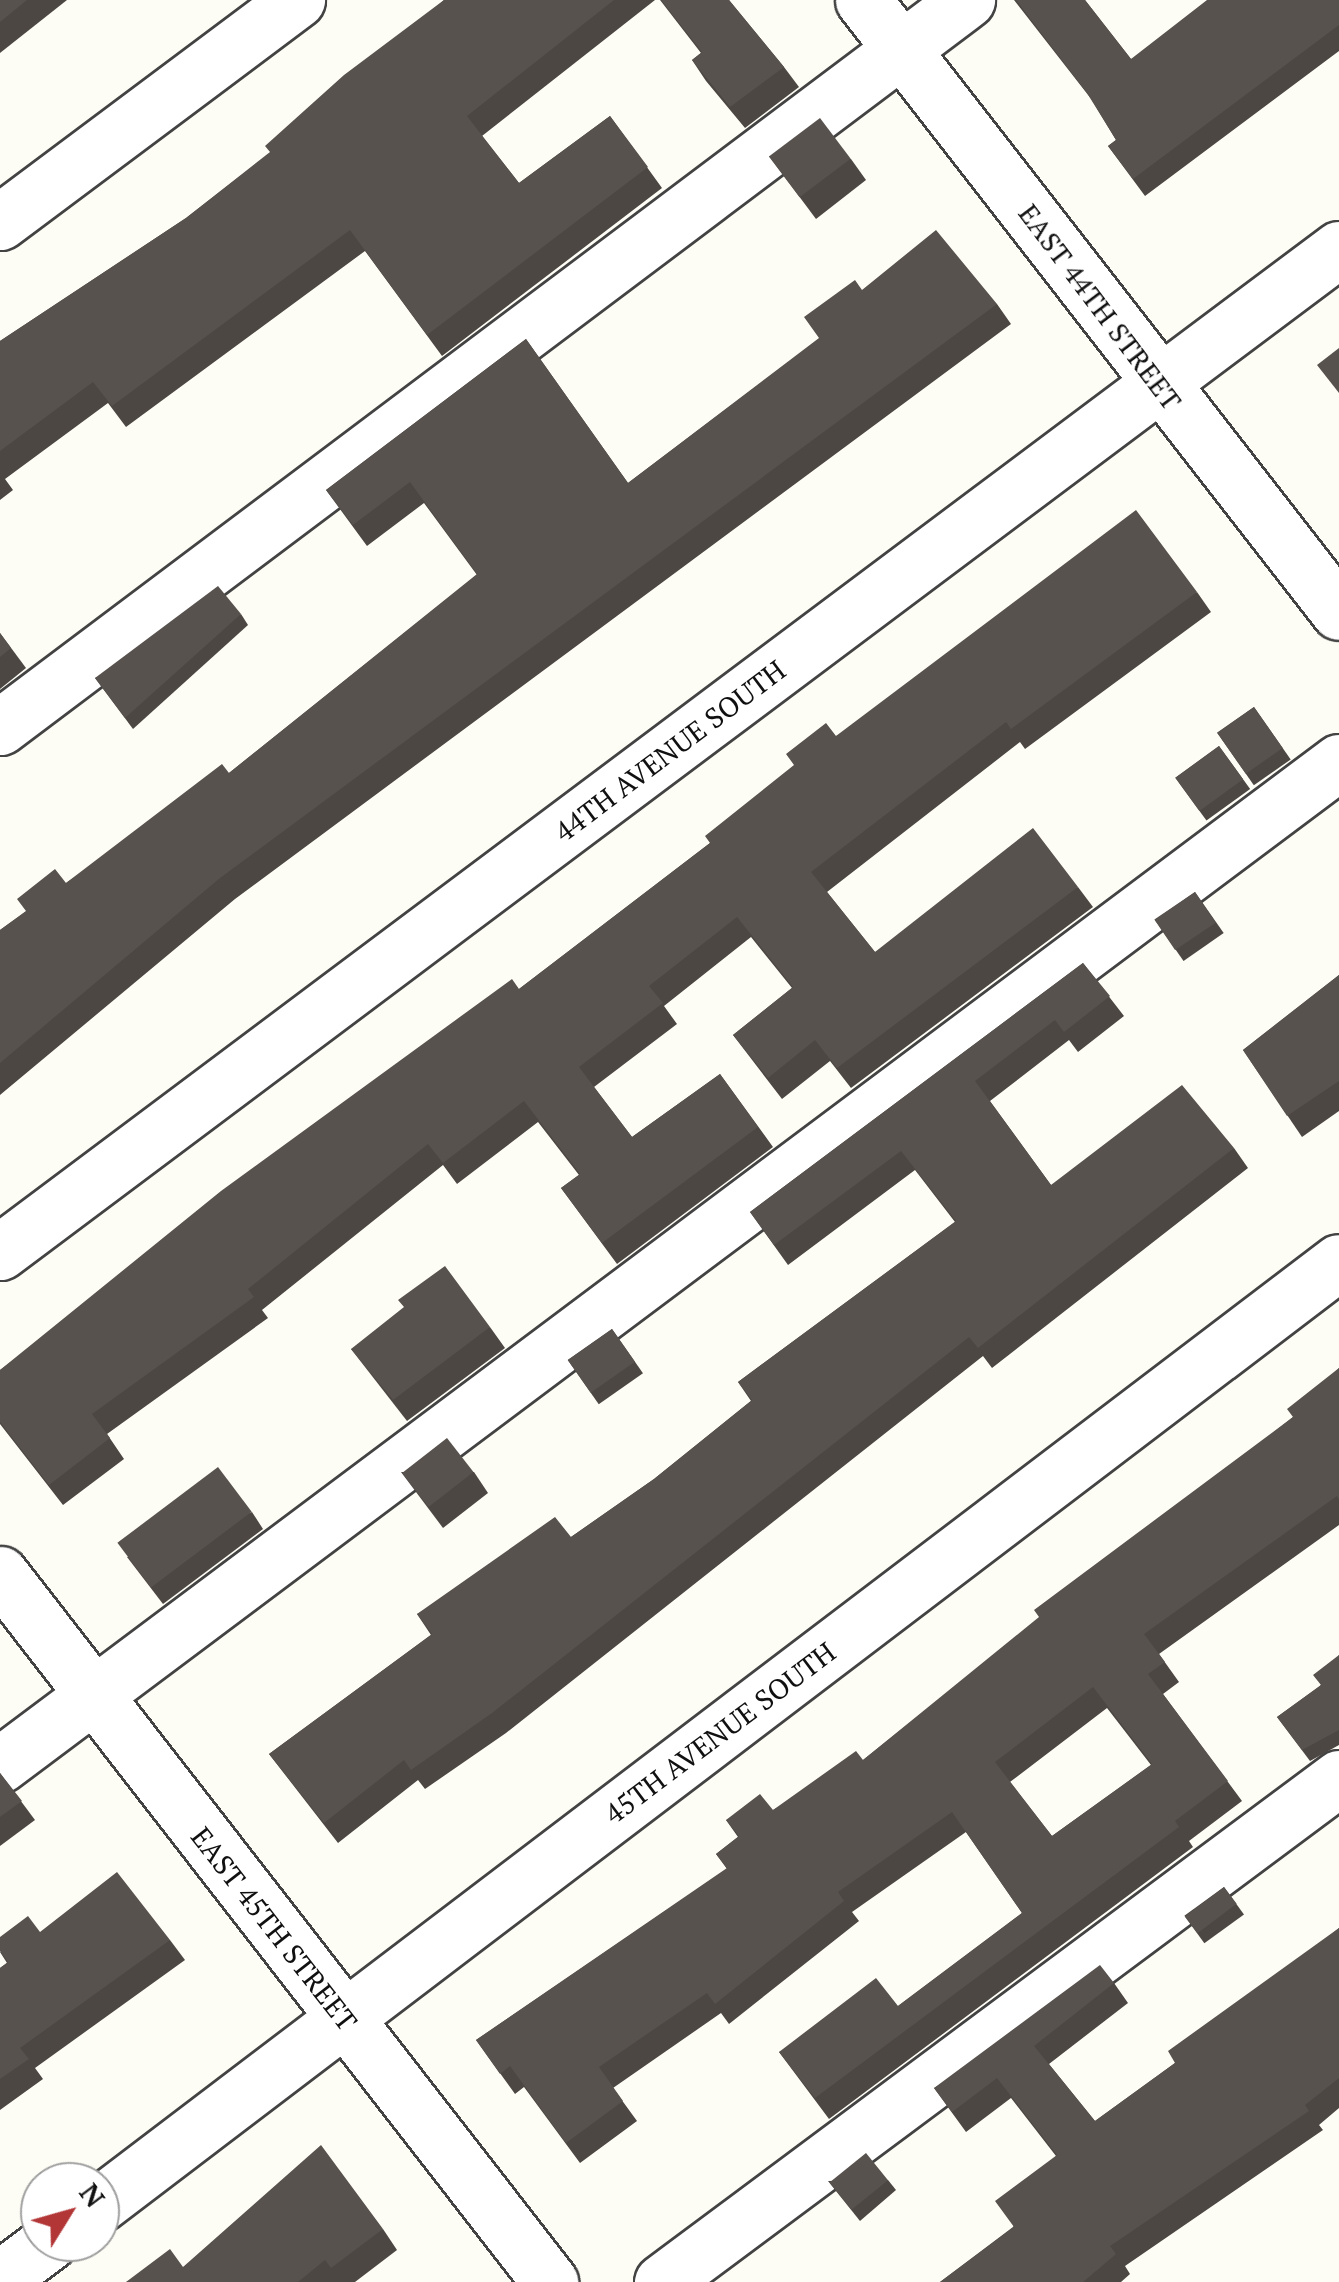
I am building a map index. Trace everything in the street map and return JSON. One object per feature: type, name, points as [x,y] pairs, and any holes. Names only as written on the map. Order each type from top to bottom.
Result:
[{"type":"street","points":[[0,222],[297,0]]},
{"type":"street","name":"EAST 44TH STREET","points":[[864,0],[1339,612]]},
{"type":"street","points":[[0,727],[967,0]]},
{"type":"street","name":"44TH AVENUE SOUTH","points":[[0,1252],[1339,249]]},
{"type":"street","points":[[0,1766],[91,1692],[1339,762]]},
{"type":"street","name":"45TH AVENUE SOUTH","points":[[120,2189],[346,2022],[1339,1262]]},
{"type":"street","name":"EAST 45TH STREET","points":[[0,1574],[550,2282]]},
{"type":"street","points":[[662,2282],[1339,1778]]},
{"type":"street","points":[[0,2279],[23,2262]]},
{"type":"building","points":[[0,0],[27,0],[0,22]]},
{"type":"building","points":[[444,0],[614,0],[467,116],[519,183],[610,116],[648,167],[427,335],[350,230],[112,406],[93,382],[0,451],[0,341],[186,218],[270,152],[265,146],[344,75]]},
{"type":"building","points":[[661,0],[729,0],[784,67],[730,107],[692,60],[702,52]]},
{"type":"building","points":[[1016,0],[1085,0],[1131,59],[1207,0],[1339,0],[1339,25],[1133,179],[1108,146],[1116,140],[1087,93]]},
{"type":"building","points":[[820,118],[851,159],[800,197],[769,157]]},
{"type":"building","points":[[936,230],[997,304],[220,878],[0,1063],[0,930],[26,911],[17,899],[55,869],[66,883],[222,764],[229,773],[477,574],[410,482],[353,525],[326,490],[526,339],[628,483],[819,338],[804,317],[855,280],[862,290]]},
{"type":"building","points":[[1339,348],[1339,393],[1317,365]]},
{"type":"building","points":[[1136,510],[1197,592],[1011,729],[1006,722],[811,872],[875,952],[1033,828],[1078,887],[837,1068],[815,1040],[768,1078],[733,1035],[793,987],[737,917],[649,986],[663,1003],[579,1067],[632,1137],[720,1074],[758,1127],[602,1243],[561,1188],[580,1174],[524,1101],[443,1163],[428,1144],[248,1289],[254,1297],[92,1414],[110,1438],[49,1485],[0,1422],[0,1370],[221,1191],[512,979],[519,989],[710,843],[705,836],[794,765],[786,754],[826,723],[836,736]]},
{"type":"building","points":[[218,586],[241,614],[125,718],[95,678]]},
{"type":"building","points":[[0,633],[11,648],[0,657]]},
{"type":"building","points":[[1254,707],[1283,748],[1246,774],[1217,733]]},
{"type":"building","points":[[1219,746],[1243,779],[1199,811],[1175,778]]},
{"type":"building","points":[[1195,892],[1216,923],[1175,950],[1154,919]]},
{"type":"building","points":[[1083,963],[1110,996],[1064,1032],[1055,1020],[975,1081],[1051,1185],[1182,1085],[1234,1148],[978,1348],[969,1337],[492,1713],[411,1770],[404,1760],[324,1823],[269,1754],[432,1634],[417,1614],[555,1517],[571,1537],[654,1479],[752,1400],[738,1382],[956,1221],[901,1151],[774,1245],[750,1212]]},
{"type":"building","points":[[1339,975],[1339,1081],[1287,1116],[1243,1050]]},
{"type":"building","points":[[445,1266],[490,1327],[393,1400],[351,1349],[404,1307],[398,1300]]},
{"type":"building","points":[[612,1329],[635,1362],[591,1393],[568,1360]]},
{"type":"building","points":[[1339,1368],[1339,1499],[1337,1496],[1144,1634],[1165,1662],[1148,1674],[1228,1781],[1175,1821],[1179,1827],[815,2098],[779,2052],[876,1978],[898,2006],[1022,1913],[952,1812],[838,1892],[844,1901],[715,2004],[707,1993],[599,2067],[623,2101],[566,2143],[510,2066],[500,2074],[476,2040],[727,1868],[716,1854],[739,1836],[726,1820],[760,1794],[773,1810],[856,1751],[863,1760],[1039,1617],[1034,1610],[1293,1417],[1287,1409]],"holes":[[[1093,1687],[1152,1764],[1052,1836],[995,1762]]]},
{"type":"building","points":[[447,1438],[473,1472],[429,1507],[402,1473]]},
{"type":"building","points":[[218,1467],[252,1512],[151,1588],[117,1543]]},
{"type":"building","points":[[1339,1655],[1339,1730],[1302,1750],[1277,1717],[1321,1685],[1313,1675]]},
{"type":"building","points":[[0,1773],[22,1801],[0,1817]]},
{"type":"building","points":[[117,1872],[170,1940],[20,2048],[29,2059],[0,2079],[0,1968],[8,1962],[0,1951],[0,1937],[28,1916],[40,1932]]},
{"type":"building","points":[[1224,1887],[1237,1904],[1198,1933],[1185,1916]]},
{"type":"building","points":[[1339,1928],[1339,2078],[1305,2105],[1309,2111],[1110,2246],[1116,2254],[1083,2282],[940,2282],[1014,2227],[995,2201],[1057,2155],[997,2078],[952,2112],[934,2088],[1100,1965],[1114,1983],[1034,2046],[1095,2121],[1175,2063],[1168,2051]]},
{"type":"building","points":[[321,2145],[383,2229],[331,2268],[325,2260],[298,2282],[126,2282],[170,2249],[183,2267]]},
{"type":"building","points":[[866,2153],[888,2180],[852,2210],[829,2183]]}]
